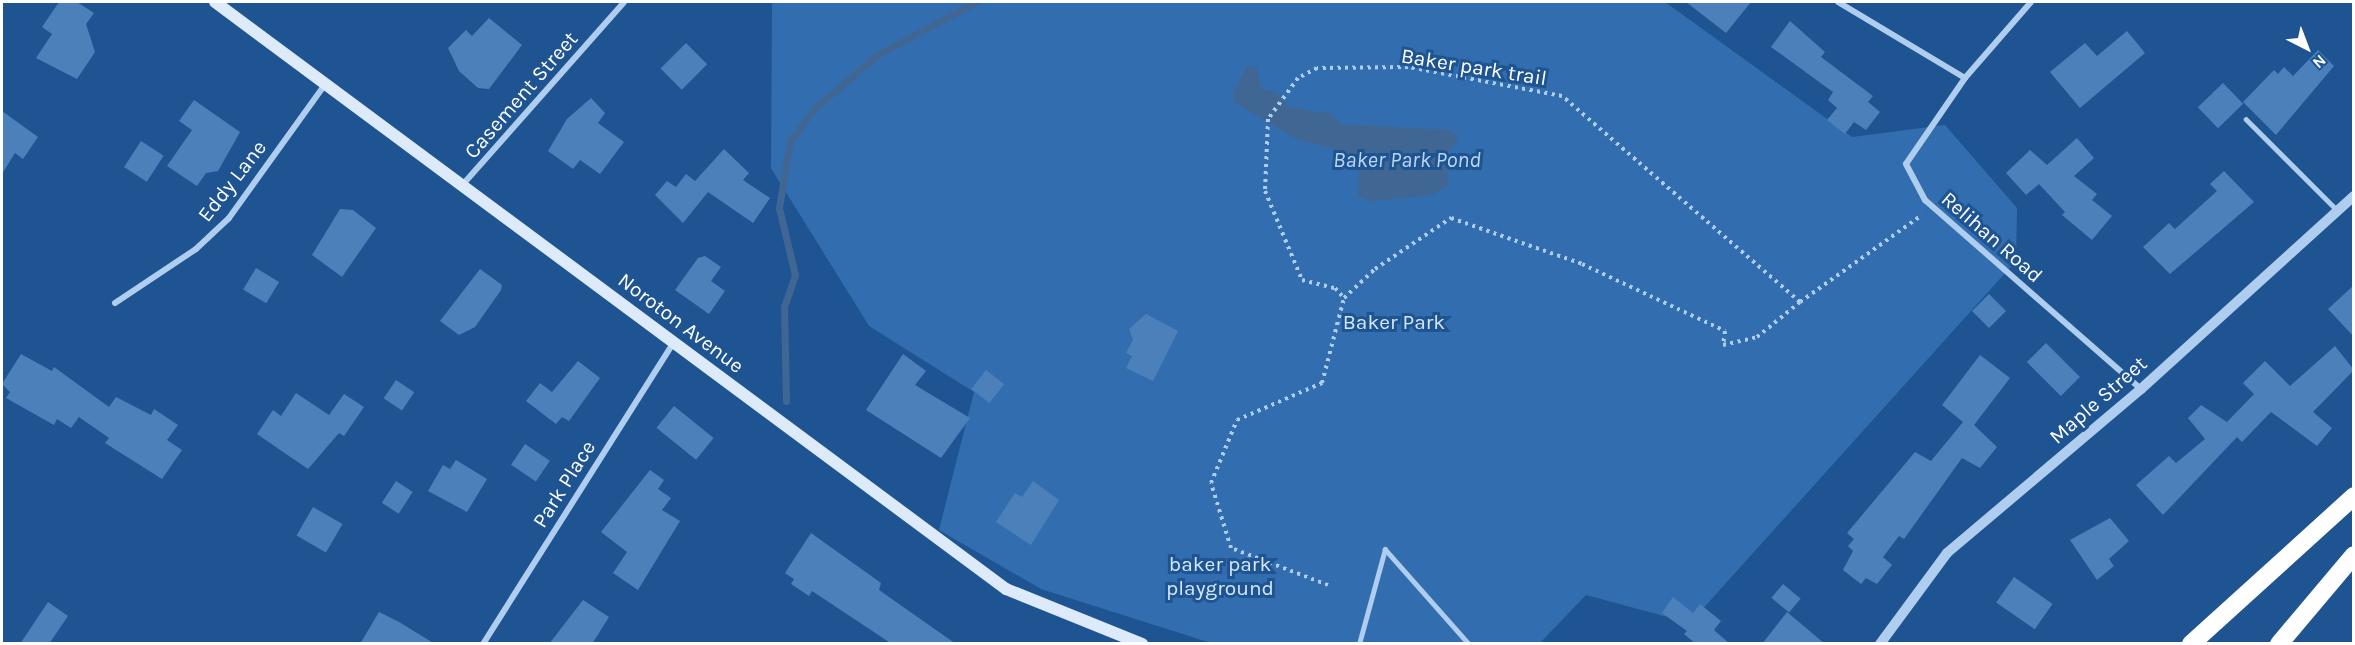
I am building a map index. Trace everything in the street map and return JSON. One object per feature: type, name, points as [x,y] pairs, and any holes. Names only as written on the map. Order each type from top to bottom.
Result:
[{"type":"highway","points":[[2191,644],[2354,496]]},
{"type":"highway","points":[[2279,644],[2354,555]]},
{"type":"main road","name":"Noroton Avenue","points":[[215,2],[465,182],[674,343],[1006,589],[1142,644]]},
{"type":"street","name":"Casement Street","points":[[465,182],[624,2]]},
{"type":"street","points":[[1838,2],[1965,78]]},
{"type":"street","name":"Relihan Road","points":[[2031,2],[1965,78],[1906,164],[1932,207],[2141,389]]},
{"type":"street","name":"Eddy Lane","points":[[115,303],[196,249],[229,218],[327,82]]},
{"type":"street","name":"Maple Street","points":[[1880,644],[1947,553],[2141,389],[2354,196]]},
{"type":"street","name":"Park Place","points":[[483,644],[674,343]]},
{"type":"lane","points":[[2246,119],[2337,210]]},
{"type":"lane","points":[[1359,644],[1386,549],[1469,644]]},
{"type":"path","name":"Baker park trail","points":[[1344,298],[1335,288],[1302,280],[1265,191],[1268,119],[1298,78],[1317,68],[1407,67],[1562,96],[1800,302]]},
{"type":"path","points":[[1328,585],[1231,548],[1211,483],[1238,420],[1322,383],[1344,298],[1375,269],[1451,218],[1582,264],[1725,331],[1723,345],[1757,337],[1800,302],[1932,207]]},
{"type":"green space","name":"Baker Park","points":[[772,2],[1665,2],[1852,137],[1945,125],[2017,208],[2016,261],[1690,623],[1586,595],[1540,643],[1211,643],[1041,589],[939,530],[974,392],[869,326],[771,168]]},
{"type":"water","name":"Baker Park Pond","points":[[1247,66],[1257,67],[1261,89],[1277,93],[1289,107],[1332,114],[1340,124],[1450,130],[1459,139],[1448,152],[1448,185],[1432,195],[1370,201],[1358,196],[1359,167],[1341,151],[1296,139],[1234,102],[1233,93]]},
{"type":"building","points":[[59,2],[77,2],[94,13],[86,24],[95,52],[77,79],[36,58],[52,34],[42,27]]},
{"type":"building","points":[[1686,2],[1751,2],[1726,33]]},
{"type":"building","points":[[489,18],[522,45],[489,89],[478,88],[459,71],[448,48],[466,30],[472,36]]},
{"type":"building","points":[[1790,21],[1825,52],[1821,57],[1873,96],[1868,102],[1880,112],[1866,130],[1854,122],[1845,134],[1827,120],[1837,108],[1828,100],[1833,92],[1771,47]]},
{"type":"building","points":[[2127,31],[2145,53],[2080,108],[2050,72],[2085,43],[2097,56]]},
{"type":"building","points":[[686,43],[707,64],[682,90],[661,68]]},
{"type":"building","points":[[2318,50],[2334,66],[2276,135],[2243,102],[2274,70],[2278,74],[2284,67],[2293,76]]},
{"type":"building","points":[[2223,83],[2243,104],[2218,128],[2198,107]]},
{"type":"building","points":[[591,98],[605,113],[598,123],[624,142],[600,174],[580,160],[573,169],[548,151],[567,119]]},
{"type":"building","points":[[194,100],[240,132],[218,171],[206,173],[197,186],[167,166],[192,130],[179,121]]},
{"type":"building","points":[[2,111],[38,137],[23,159],[15,153],[2,174]]},
{"type":"building","points":[[2077,138],[2094,158],[2074,176],[2097,194],[2092,200],[2112,216],[2092,240],[2062,215],[2065,212],[2039,184],[2026,195],[2006,173],[2030,150],[2047,165]]},
{"type":"building","points":[[141,141],[164,156],[147,182],[124,167]]},
{"type":"building","points":[[724,149],[749,173],[743,180],[770,198],[753,223],[708,192],[683,223],[655,195],[667,181],[676,187],[686,174],[695,181]]},
{"type":"building","points":[[2224,171],[2254,202],[2170,274],[2143,247],[2169,223],[2175,229],[2217,191],[2210,184]]},
{"type":"building","points":[[340,209],[353,210],[376,228],[342,277],[312,255]]},
{"type":"building","points":[[705,256],[721,267],[711,281],[725,291],[709,314],[675,290],[698,258]]},
{"type":"building","points":[[256,268],[279,282],[266,303],[243,289]]},
{"type":"building","points":[[480,269],[502,285],[501,290],[475,327],[459,335],[440,321]]},
{"type":"building","points":[[2354,285],[2354,337],[2328,309]]},
{"type":"building","points":[[1989,294],[2006,311],[1989,328],[1972,311]]},
{"type":"building","points":[[1146,314],[1178,331],[1153,381],[1126,368],[1132,356],[1126,353],[1133,340],[1129,329]]},
{"type":"building","points":[[2046,343],[2080,377],[2061,396],[2027,362]]},
{"type":"building","points":[[2335,346],[2354,370],[2313,412],[2332,428],[2317,446],[2271,412],[2242,442],[2237,437],[2163,515],[2136,485],[2169,456],[2176,463],[2205,439],[2188,418],[2201,405],[2227,422],[2254,394],[2243,383],[2265,361],[2290,386]]},
{"type":"building","points":[[21,354],[52,371],[54,367],[109,407],[116,397],[151,415],[154,409],[178,425],[167,440],[182,450],[162,479],[105,443],[109,438],[79,417],[71,428],[57,419],[54,425],[6,398],[10,392],[2,384]]},
{"type":"building","points":[[903,354],[926,371],[915,385],[970,418],[941,458],[866,410]]},
{"type":"building","points":[[1980,355],[2010,378],[1974,425],[1997,447],[1980,468],[1962,458],[1904,539],[1899,536],[1883,557],[1892,565],[1877,584],[1866,578],[1861,584],[1843,570],[1853,551],[1848,546],[1854,539],[1847,533],[1915,452],[1931,461],[1963,422],[1942,405]]},
{"type":"building","points":[[578,361],[600,378],[569,421],[562,417],[556,424],[526,401],[540,383],[552,392]]},
{"type":"building","points":[[986,370],[1004,384],[989,403],[971,389]]},
{"type":"building","points":[[396,380],[414,392],[402,411],[384,398]]},
{"type":"building","points":[[296,393],[329,415],[344,394],[364,407],[344,436],[339,433],[308,469],[257,434],[273,410],[281,416]]},
{"type":"building","points":[[674,406],[714,438],[696,460],[656,428]]},
{"type":"building","points":[[525,444],[550,461],[536,482],[511,465]]},
{"type":"building","points":[[456,460],[487,479],[467,512],[428,491],[443,465],[450,469]]},
{"type":"building","points":[[650,470],[664,480],[658,489],[671,498],[662,510],[680,521],[638,590],[613,573],[627,552],[601,532]]},
{"type":"building","points":[[396,481],[413,492],[399,514],[382,503]]},
{"type":"building","points":[[1033,481],[1059,500],[1031,545],[996,522],[1015,493],[1022,497]]},
{"type":"building","points":[[313,507],[342,524],[326,553],[296,536]]},
{"type":"building","points":[[2110,518],[2129,541],[2109,559],[2114,566],[2097,580],[2070,540]]},
{"type":"building","points":[[811,533],[881,583],[879,590],[956,644],[892,644],[812,591],[809,596],[791,584],[794,579],[785,573]]},
{"type":"building","points":[[2014,577],[2053,604],[2035,629],[1996,602]]},
{"type":"building","points":[[1783,584],[1801,599],[1789,613],[1771,598]]},
{"type":"building","points":[[1673,597],[1693,613],[1700,604],[1721,621],[1714,630],[1730,644],[1696,644],[1684,634],[1687,631],[1662,613]]},
{"type":"building","points":[[583,600],[609,617],[592,644],[549,644]]},
{"type":"building","points":[[48,602],[68,616],[49,644],[20,644]]},
{"type":"building","points":[[379,612],[399,622],[435,644],[360,644]]},
{"type":"building","points":[[1787,612],[1825,644],[1762,644]]},
{"type":"waterway","points":[[786,401],[784,307],[795,275],[779,208],[790,141],[815,108],[877,55],[976,2]]},
{"type":"park label","name":"baker park playground","points":[[1220,576]]}]
